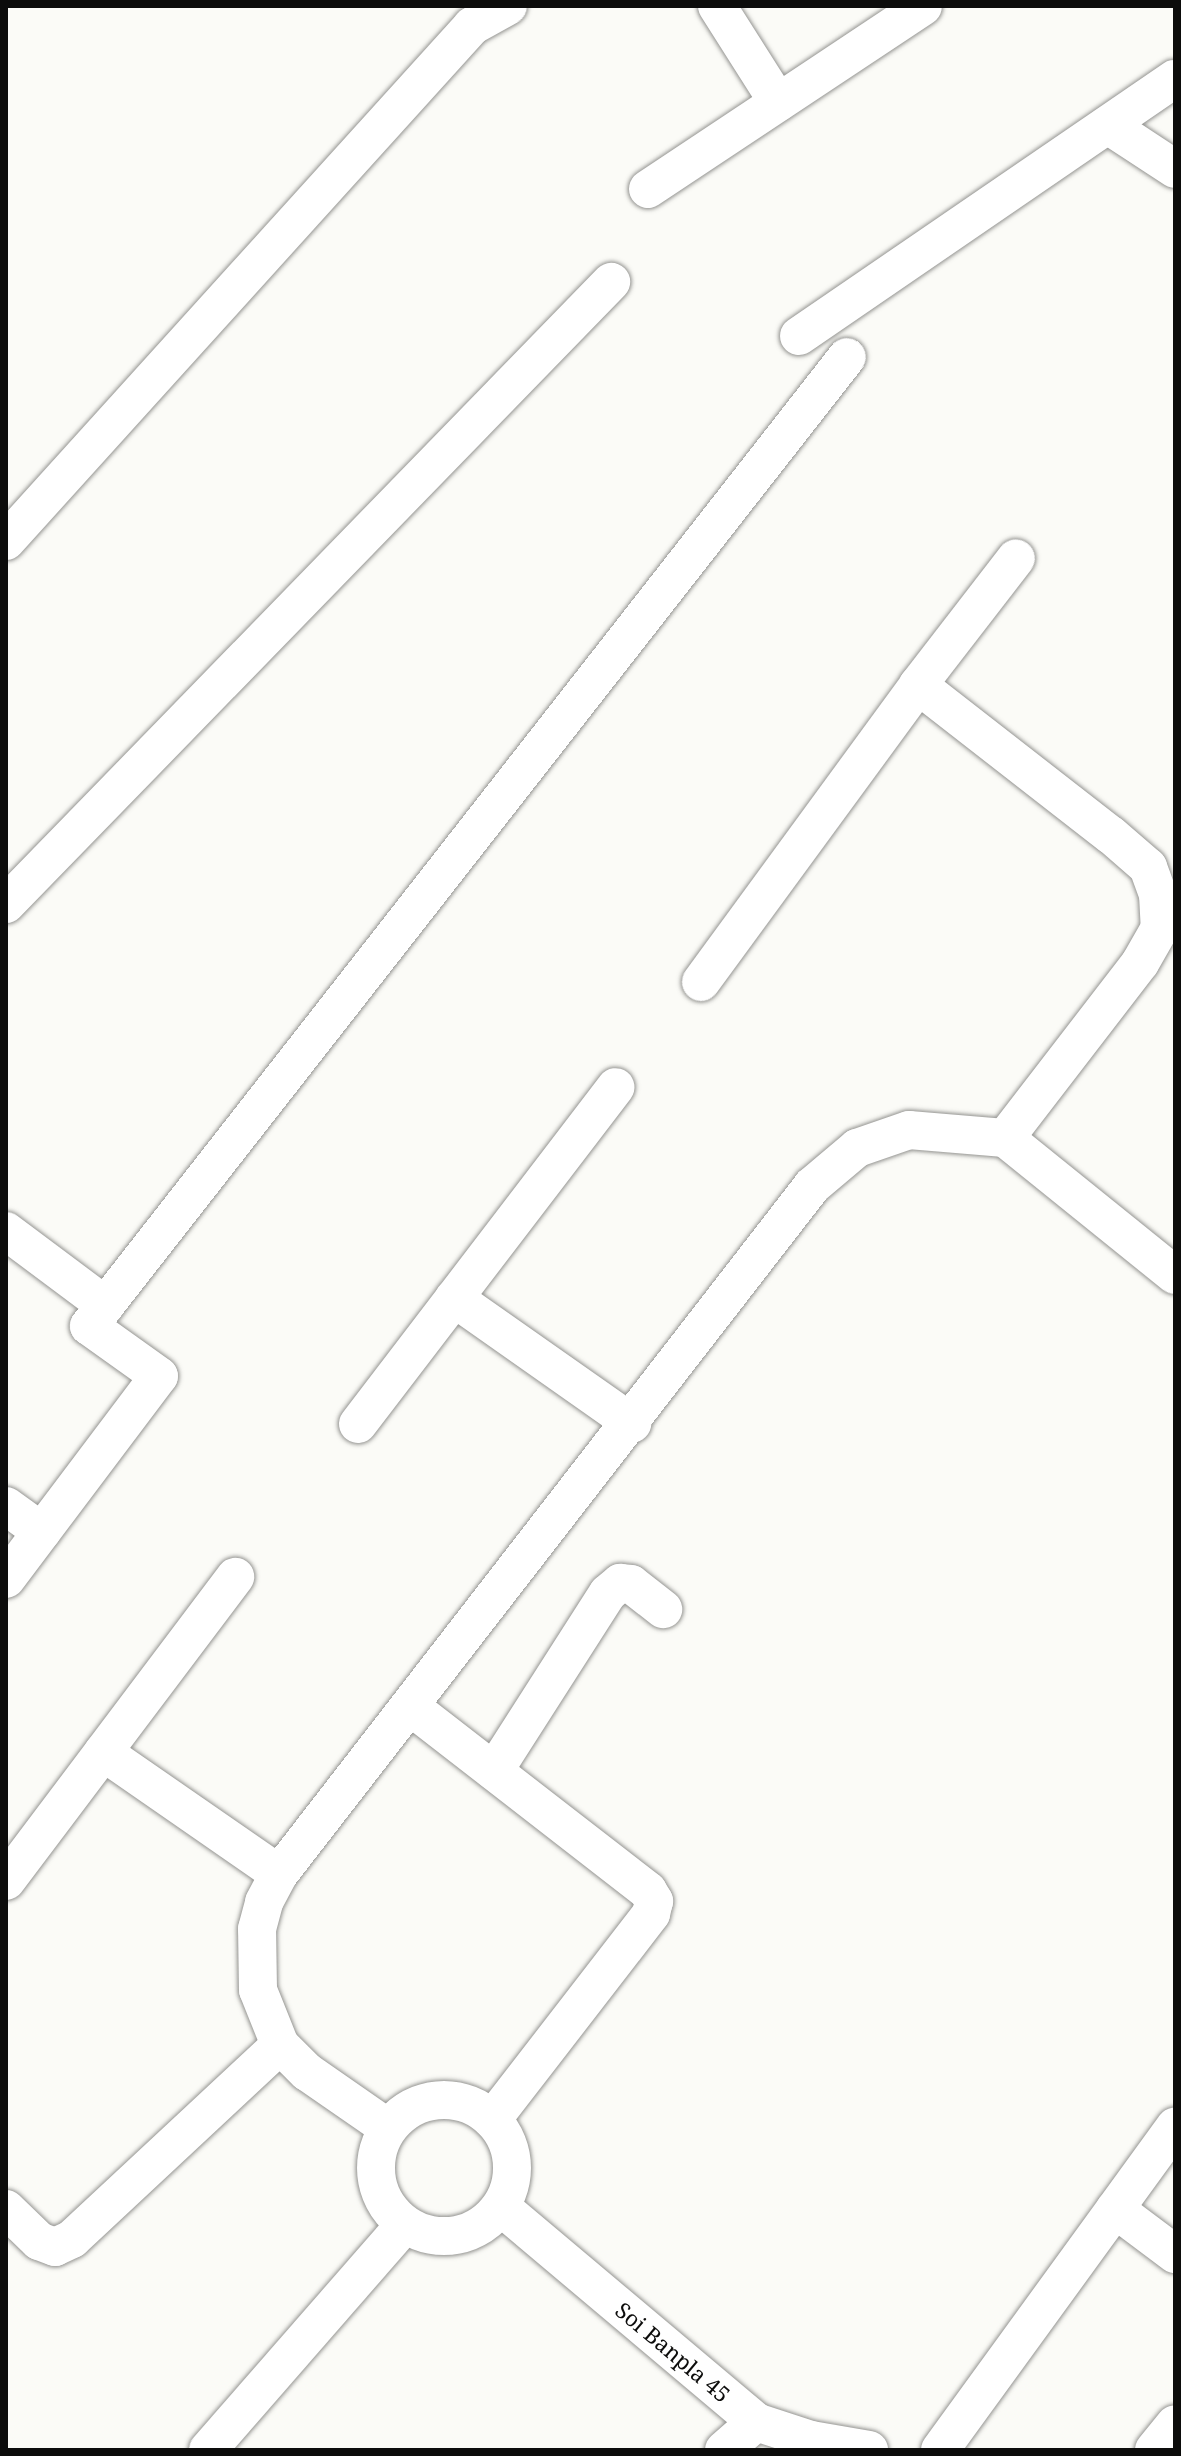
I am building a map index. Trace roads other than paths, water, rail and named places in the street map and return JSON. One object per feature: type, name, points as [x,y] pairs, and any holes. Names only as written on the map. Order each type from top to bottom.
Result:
[{"type":"street","points":[[6,541],[472,26],[508,6]]},
{"type":"street","points":[[717,6],[778,102]]},
{"type":"street","points":[[648,189],[923,6]]},
{"type":"street","points":[[799,336],[1175,79]]},
{"type":"street","points":[[1108,125],[1175,169]]},
{"type":"street","points":[[6,904],[611,282]]},
{"type":"street","points":[[6,1579],[159,1376],[89,1326],[847,357]]},
{"type":"street","points":[[701,982],[918,685],[1016,558]]},
{"type":"street","points":[[918,685],[1148,867],[1158,894],[1160,928],[1140,963],[1005,1138]]},
{"type":"street","points":[[358,1424],[616,1087]]},
{"type":"street","points":[[388,2128],[307,2072],[280,2045],[258,1990],[257,1929],[264,1902],[279,1874],[632,1423],[812,1186],[857,1148],[909,1130],[1005,1138],[1175,1275]]},
{"type":"street","points":[[6,1231],[105,1305]]},
{"type":"street","points":[[454,1298],[632,1423]]},
{"type":"street","points":[[6,1506],[42,1532]]},
{"type":"street","points":[[6,1881],[235,1577]]},
{"type":"street","points":[[494,1771],[608,1593],[620,1583],[631,1584],[663,1609]]},
{"type":"street","points":[[411,1707],[648,1891],[654,1901],[651,1914],[492,2120]]},
{"type":"street","points":[[103,1752],[279,1874]]},
{"type":"street","points":[[6,2209],[39,2241],[55,2247],[72,2239],[280,2045]]},
{"type":"street","points":[[427,2102],[473,2106],[492,2120],[506,2139],[512,2162],[510,2185],[501,2207],[485,2223],[466,2233],[445,2237],[423,2234],[404,2225],[389,2210],[377,2180],[378,2148],[388,2128],[405,2112],[427,2102]]},
{"type":"street","points":[[940,2450],[1175,2126]]},
{"type":"street","name":"Soi Banpla 45","points":[[501,2207],[756,2422],[811,2440],[869,2450]]},
{"type":"street","points":[[1115,2209],[1175,2254]]},
{"type":"street","points":[[208,2450],[404,2225]]},
{"type":"street","points":[[724,2450],[756,2422]]},
{"type":"street","points":[[1154,2450],[1175,2424]]}]
